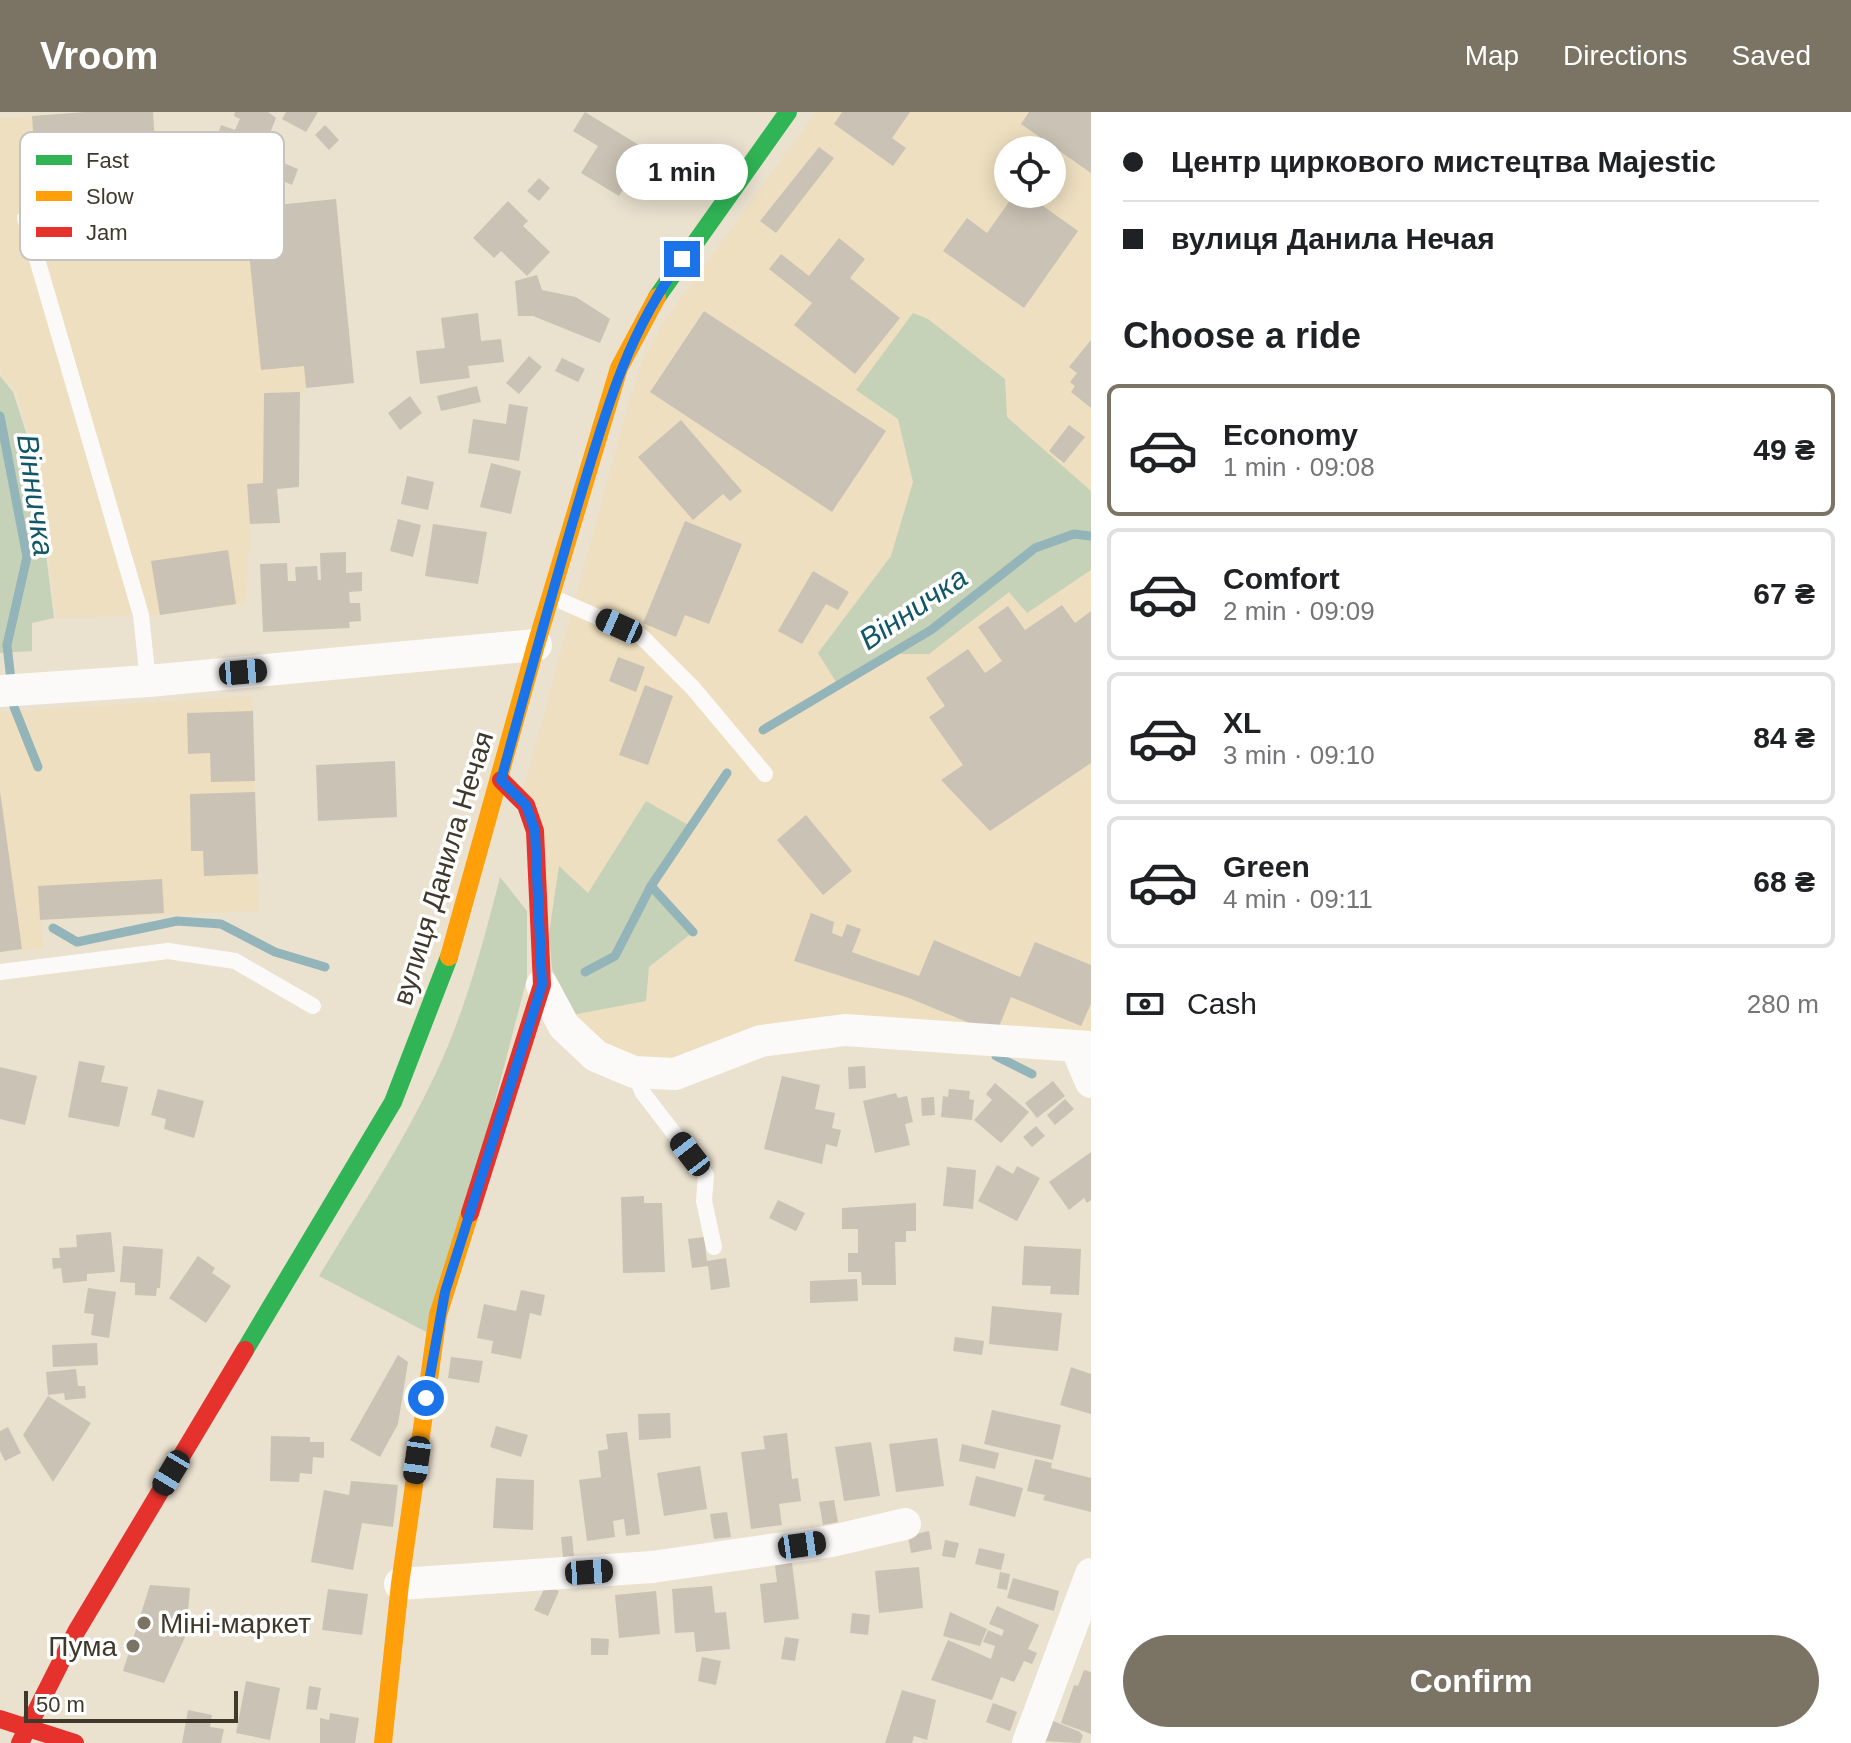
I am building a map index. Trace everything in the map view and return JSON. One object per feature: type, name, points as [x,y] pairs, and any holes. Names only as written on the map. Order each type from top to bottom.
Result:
[{"type":"main road","name":"вулиця Данила Нечая","points":[[23,1736],[76,1632],[393,1102],[446,970],[536,645],[619,368],[664,283],[788,112]]},
{"type":"main road","points":[[383,1743],[400,1584],[438,1315],[542,985],[535,831],[526,805],[501,780]]},
{"type":"main road","points":[[0,1719],[23,1736],[75,1743]]},
{"type":"street","points":[[0,691],[148,681],[536,645]]},
{"type":"street","points":[[542,985],[564,1026],[596,1056],[634,1072],[675,1074],[761,1041],[845,1030],[1083,1047],[1091,1082]]},
{"type":"street","points":[[400,1584],[652,1567],[832,1541],[905,1524]]},
{"type":"street","points":[[1028,1743],[1091,1574]]},
{"type":"lane","points":[[37,260],[141,615],[148,681]]},
{"type":"lane","points":[[551,596],[641,636],[693,688],[765,774]]},
{"type":"lane","points":[[0,972],[168,951],[235,961],[313,1006]]},
{"type":"lane","points":[[634,1072],[643,1093],[706,1175],[704,1201],[714,1247]]},
{"type":"shaded area","points":[[85,112],[153,112],[155,132],[20,132],[20,260],[284,260],[284,204],[336,199],[354,383],[306,388],[300,392],[299,487],[277,489],[280,523],[250,524],[246,604],[160,615],[56,618],[35,456],[15,389],[3,379],[0,368],[0,119]]},
{"type":"shaded area","points":[[816,112],[1091,112],[1091,1055],[845,1030],[675,1074],[564,1026],[521,799],[642,362],[662,324]]},
{"type":"shaded area","points":[[252,696],[259,911],[41,920],[44,948],[0,952],[0,712]]},
{"type":"green space","points":[[913,313],[928,319],[1005,379],[1007,417],[1091,491],[1091,570],[1027,613],[1009,592],[929,654],[891,654],[838,685],[818,653],[891,556],[913,482],[898,419],[856,390]]},
{"type":"green space","points":[[0,376],[13,392],[34,457],[54,618],[32,623],[32,651],[0,653]]},
{"type":"green space","points":[[646,801],[692,827],[652,886],[693,932],[649,967],[646,1001],[572,1015],[552,969],[549,933],[559,866],[588,893]]},
{"type":"green space","points":[[500,877],[527,911],[527,978],[434,1336],[319,1276],[394,1152],[446,1051],[480,952]]},
{"type":"building","points":[[153,112],[154,132],[33,132],[32,116]]},
{"type":"building","points":[[235,112],[268,112],[276,118],[271,132],[219,132],[221,125],[235,130],[240,119],[234,116]]},
{"type":"building","points":[[286,112],[318,112],[306,132],[282,119]]},
{"type":"building","points":[[585,112],[647,150],[619,196],[581,173],[598,146],[573,131]]},
{"type":"building","points":[[842,112],[910,112],[892,138],[906,148],[893,166],[834,124]]},
{"type":"building","points":[[1029,112],[1091,112],[1091,173],[1066,156],[1066,136],[1038,136],[1021,124]]},
{"type":"building","points":[[325,125],[339,140],[329,150],[315,135]]},
{"type":"building","points":[[819,147],[834,158],[776,233],[760,221]]},
{"type":"building","points":[[284,163],[298,169],[292,185],[284,181]]},
{"type":"building","points":[[539,178],[550,188],[539,201],[527,191]]},
{"type":"building","points":[[336,199],[354,383],[306,388],[304,366],[261,370],[250,260],[284,260],[284,204]]},
{"type":"building","points":[[508,201],[528,221],[523,226],[550,252],[527,276],[501,251],[494,258],[473,238]]},
{"type":"building","points":[[1005,208],[1046,208],[1078,231],[1024,308],[943,251],[967,218],[987,233]]},
{"type":"building","points":[[839,238],[865,259],[850,278],[900,318],[855,374],[794,325],[812,303],[769,269],[781,254],[809,276]]},
{"type":"building","points":[[537,275],[542,290],[576,297],[610,319],[600,343],[533,316],[518,316],[515,281]]},
{"type":"building","points":[[704,311],[886,431],[832,512],[650,392]]},
{"type":"building","points":[[478,313],[481,341],[501,339],[504,362],[468,366],[470,378],[420,384],[416,351],[445,348],[441,318]]},
{"type":"building","points":[[1091,340],[1091,408],[1071,392],[1075,386],[1070,382],[1077,373],[1069,367]]},
{"type":"building","points":[[529,356],[542,367],[519,394],[506,383]]},
{"type":"building","points":[[562,358],[585,369],[578,382],[555,371]]},
{"type":"building","points":[[477,386],[481,402],[441,411],[437,396]]},
{"type":"building","points":[[300,392],[299,487],[277,489],[280,523],[250,524],[247,484],[263,483],[264,393]]},
{"type":"building","points":[[410,396],[422,413],[400,430],[388,413]]},
{"type":"building","points":[[509,404],[528,407],[519,461],[468,453],[473,419],[506,424]]},
{"type":"building","points":[[681,420],[742,491],[730,501],[723,494],[693,520],[638,457]]},
{"type":"building","points":[[1069,425],[1085,437],[1064,463],[1049,451]]},
{"type":"building","points":[[491,463],[521,471],[511,514],[480,507]]},
{"type":"building","points":[[407,476],[434,482],[428,510],[401,504]]},
{"type":"building","points":[[398,519],[421,525],[413,557],[390,551]]},
{"type":"building","points":[[685,521],[742,544],[709,624],[685,615],[676,637],[643,623]]},
{"type":"building","points":[[433,524],[487,532],[478,584],[425,576]]},
{"type":"building","points":[[228,550],[236,604],[160,615],[151,561]]},
{"type":"building","points":[[346,552],[346,573],[362,572],[362,591],[349,592],[350,603],[360,603],[361,621],[349,622],[350,628],[263,632],[260,564],[287,563],[288,581],[296,581],[295,567],[317,566],[318,580],[321,580],[320,553]]},
{"type":"building","points":[[813,571],[849,592],[838,610],[826,604],[802,644],[778,631]]},
{"type":"building","points":[[1062,605],[1075,623],[1091,611],[1091,763],[990,831],[941,780],[963,765],[929,717],[945,706],[926,678],[968,649],[985,673],[1002,661],[978,627],[1008,606],[1025,630]]},
{"type":"building","points":[[618,657],[645,667],[636,692],[609,681]]},
{"type":"building","points":[[645,685],[673,696],[648,765],[619,755]]},
{"type":"building","points":[[253,711],[255,781],[211,782],[210,753],[188,754],[187,713]]},
{"type":"building","points":[[395,761],[397,817],[318,821],[316,765]]},
{"type":"building","points":[[0,791],[22,949],[0,952]]},
{"type":"building","points":[[255,792],[258,874],[204,876],[203,851],[191,851],[190,794]]},
{"type":"building","points":[[806,815],[852,871],[823,895],[777,840]]},
{"type":"building","points":[[162,879],[164,913],[40,920],[38,886]]},
{"type":"building","points":[[811,913],[834,922],[832,933],[842,937],[847,924],[861,929],[852,952],[919,976],[934,940],[1020,977],[1035,942],[1091,965],[1091,1004],[1081,1026],[1011,997],[996,1034],[909,998],[794,961]]},
{"type":"building","points":[[79,1061],[105,1066],[101,1082],[128,1087],[119,1127],[68,1117]]},
{"type":"building","points":[[865,1066],[866,1088],[849,1089],[848,1067]]},
{"type":"building","points":[[0,1067],[37,1076],[25,1125],[0,1119]]},
{"type":"building","points":[[782,1076],[820,1085],[815,1109],[835,1113],[832,1128],[841,1130],[837,1147],[826,1144],[822,1164],[764,1149]]},
{"type":"building","points":[[1053,1081],[1065,1096],[1037,1118],[1025,1103]]},
{"type":"building","points":[[995,1083],[1029,1112],[1001,1143],[974,1120],[992,1100],[986,1094]]},
{"type":"building","points":[[158,1089],[204,1101],[194,1138],[164,1129],[166,1119],[151,1115]]},
{"type":"building","points":[[949,1089],[970,1091],[969,1099],[974,1100],[972,1120],[941,1117],[943,1096],[948,1097]]},
{"type":"building","points":[[896,1093],[898,1098],[907,1096],[913,1122],[905,1124],[910,1145],[875,1153],[863,1101]]},
{"type":"building","points":[[934,1097],[935,1115],[922,1116],[921,1098]]},
{"type":"building","points":[[1065,1099],[1074,1109],[1055,1125],[1047,1115]]},
{"type":"building","points":[[1036,1126],[1045,1136],[1032,1147],[1023,1137]]},
{"type":"building","points":[[1091,1152],[1091,1200],[1087,1203],[1084,1198],[1069,1210],[1049,1182]]},
{"type":"building","points":[[997,1165],[1013,1174],[1017,1166],[1040,1178],[1017,1221],[978,1201]]},
{"type":"building","points":[[947,1167],[976,1170],[973,1209],[943,1206]]},
{"type":"building","points":[[644,1196],[644,1203],[662,1203],[665,1272],[623,1273],[621,1197]]},
{"type":"building","points":[[778,1200],[805,1213],[796,1231],[769,1218]]},
{"type":"building","points":[[916,1203],[916,1231],[906,1231],[906,1242],[895,1242],[896,1285],[862,1285],[861,1272],[848,1272],[848,1253],[858,1253],[858,1229],[842,1229],[842,1208]]},
{"type":"building","points":[[111,1232],[115,1272],[87,1274],[87,1281],[63,1283],[61,1268],[53,1269],[52,1258],[60,1258],[59,1248],[77,1247],[76,1235]]},
{"type":"building","points":[[704,1237],[707,1261],[726,1258],[730,1287],[711,1290],[708,1266],[692,1268],[688,1239]]},
{"type":"building","points":[[123,1246],[163,1249],[160,1288],[157,1288],[156,1296],[135,1295],[135,1283],[120,1282]]},
{"type":"building","points":[[1024,1246],[1081,1249],[1079,1295],[1050,1294],[1051,1286],[1022,1285]]},
{"type":"building","points":[[198,1256],[215,1268],[212,1273],[231,1286],[206,1323],[169,1298]]},
{"type":"building","points":[[857,1279],[858,1301],[810,1303],[810,1281]]},
{"type":"building","points":[[88,1288],[116,1292],[109,1338],[91,1335],[94,1314],[84,1313]]},
{"type":"building","points":[[521,1290],[545,1295],[541,1316],[530,1313],[521,1359],[491,1353],[493,1341],[477,1338],[484,1304],[516,1311]]},
{"type":"building","points":[[992,1306],[1062,1313],[1058,1351],[989,1344]]},
{"type":"building","points":[[955,1337],[984,1341],[982,1355],[953,1351]]},
{"type":"building","points":[[97,1343],[98,1365],[53,1367],[52,1345]]},
{"type":"building","points":[[398,1355],[408,1362],[398,1424],[380,1457],[350,1440]]},
{"type":"building","points":[[451,1357],[483,1361],[479,1383],[448,1378]]},
{"type":"building","points":[[1071,1367],[1091,1374],[1091,1414],[1060,1405]]},
{"type":"building","points":[[76,1369],[78,1386],[85,1386],[86,1398],[65,1400],[64,1393],[48,1395],[46,1372]]},
{"type":"building","points":[[48,1396],[91,1423],[53,1482],[23,1435]]},
{"type":"building","points":[[992,1410],[1061,1425],[1053,1460],[984,1444]]},
{"type":"building","points":[[670,1413],[671,1438],[639,1440],[638,1414]]},
{"type":"building","points":[[496,1426],[528,1435],[521,1457],[490,1447]]},
{"type":"building","points":[[8,1427],[21,1453],[5,1461],[0,1451],[0,1431]]},
{"type":"building","points":[[627,1432],[640,1534],[626,1536],[624,1519],[613,1521],[615,1537],[587,1541],[579,1480],[601,1477],[598,1451],[608,1449],[606,1434]]},
{"type":"building","points":[[787,1433],[792,1479],[798,1478],[801,1501],[779,1504],[782,1525],[751,1529],[741,1452],[765,1449],[763,1436]]},
{"type":"building","points":[[271,1436],[310,1437],[310,1442],[324,1442],[324,1458],[313,1457],[312,1474],[300,1473],[299,1482],[270,1481]]},
{"type":"building","points":[[937,1438],[944,1486],[896,1492],[889,1444]]},
{"type":"building","points":[[871,1442],[880,1496],[844,1501],[835,1447]]},
{"type":"building","points":[[962,1444],[999,1453],[995,1469],[959,1461]]},
{"type":"building","points":[[1035,1459],[1052,1463],[1051,1468],[1091,1478],[1091,1512],[1043,1500],[1045,1495],[1027,1491]]},
{"type":"building","points":[[700,1466],[707,1509],[664,1516],[657,1473]]},
{"type":"building","points":[[976,1476],[1023,1488],[1015,1517],[969,1505]]},
{"type":"building","points":[[496,1478],[534,1480],[533,1530],[493,1528]]},
{"type":"building","points":[[351,1481],[398,1485],[393,1527],[362,1523],[353,1570],[311,1562],[324,1490],[349,1495]]},
{"type":"building","points":[[834,1500],[838,1522],[823,1525],[819,1502]]},
{"type":"building","points":[[727,1512],[731,1537],[714,1539],[710,1514]]},
{"type":"building","points":[[929,1531],[932,1549],[911,1553],[908,1536]]},
{"type":"building","points":[[572,1536],[574,1556],[563,1557],[561,1537]]},
{"type":"building","points":[[945,1540],[959,1543],[955,1558],[942,1556]]},
{"type":"building","points":[[979,1548],[1005,1554],[1001,1570],[975,1564]]},
{"type":"building","points":[[791,1555],[799,1619],[764,1623],[760,1584],[777,1582],[774,1557]]},
{"type":"building","points":[[919,1567],[923,1608],[879,1613],[875,1571]]},
{"type":"building","points":[[1000,1572],[1010,1574],[1007,1590],[997,1588]]},
{"type":"building","points":[[1013,1578],[1059,1591],[1054,1611],[1007,1598]]},
{"type":"building","points":[[150,1585],[190,1588],[186,1635],[164,1683],[123,1671]]},
{"type":"building","points":[[546,1585],[559,1591],[548,1616],[534,1610]]},
{"type":"building","points":[[712,1586],[715,1613],[726,1612],[730,1649],[696,1652],[694,1632],[675,1633],[672,1589]]},
{"type":"building","points":[[328,1589],[368,1594],[362,1635],[322,1630]]},
{"type":"building","points":[[656,1591],[660,1634],[619,1638],[615,1595]]},
{"type":"building","points":[[997,1606],[1039,1625],[1028,1649],[1037,1653],[1032,1664],[1024,1661],[1014,1682],[1001,1677],[992,1700],[931,1680],[948,1640],[991,1659],[995,1646],[983,1642],[988,1630],[1002,1636],[1004,1630],[989,1624]]},
{"type":"building","points":[[950,1612],[987,1629],[980,1646],[943,1636]]},
{"type":"building","points":[[852,1613],[870,1615],[868,1635],[850,1633]]},
{"type":"building","points":[[785,1637],[799,1639],[795,1661],[781,1659]]},
{"type":"building","points":[[591,1638],[609,1639],[608,1655],[591,1655]]},
{"type":"building","points":[[702,1657],[721,1661],[716,1685],[698,1681]]},
{"type":"building","points":[[1084,1670],[1091,1672],[1091,1734],[1061,1723],[1074,1685],[1078,1686]]},
{"type":"building","points":[[246,1681],[280,1688],[270,1740],[236,1733]]},
{"type":"building","points":[[309,1686],[321,1688],[317,1710],[306,1709]]},
{"type":"building","points":[[902,1690],[936,1700],[927,1740],[914,1736],[912,1743],[885,1743]]},
{"type":"building","points":[[993,1703],[1017,1712],[1010,1731],[986,1722]]},
{"type":"building","points":[[188,1710],[212,1715],[210,1727],[224,1729],[221,1743],[182,1743]]},
{"type":"building","points":[[330,1713],[359,1718],[355,1743],[320,1743],[320,1718],[329,1720]]},
{"type":"building","points":[[1051,1720],[1080,1732],[1083,1736],[1080,1743],[1043,1741]]},
{"type":"waterway","name":"Вінничка","points":[[0,416],[27,557],[7,645],[14,707],[38,767]]},
{"type":"waterway","name":"Вінничка","points":[[763,730],[931,630],[1035,548],[1074,534],[1091,536]]},
{"type":"waterway","name":"Вінничка","points":[[585,972],[615,956],[651,886],[727,773]]},
{"type":"waterway","points":[[651,886],[693,932]]},
{"type":"waterway","name":"Вінничка","points":[[53,928],[77,942],[177,921],[221,924],[275,952],[325,967]]},
{"type":"waterway","points":[[996,1056],[1032,1074]]},
{"type":"traffic: fast","points":[[657,297],[788,112]]},
{"type":"traffic: fast","points":[[245,1350],[393,1102],[449,957]]},
{"type":"traffic: slow","points":[[449,957],[536,645],[619,368],[657,297]]},
{"type":"traffic: slow","points":[[383,1743],[400,1584],[438,1315],[470,1213]]},
{"type":"traffic: jam","points":[[470,1213],[542,985],[535,831],[526,805],[501,780]]},
{"type":"traffic: jam","points":[[20,1743],[76,1632],[245,1350]]},
{"type":"traffic: jam","points":[[0,1719],[75,1743]]},
{"type":"place","name":"Міні-маркет","points":[[144,1623]]},
{"type":"place","name":"Пума","points":[[133,1646]]},
{"type":"route","points":[[426,1398],[438,1315],[542,985],[535,831],[526,805],[501,780],[536,645],[619,368],[664,283],[682,259]]}]
